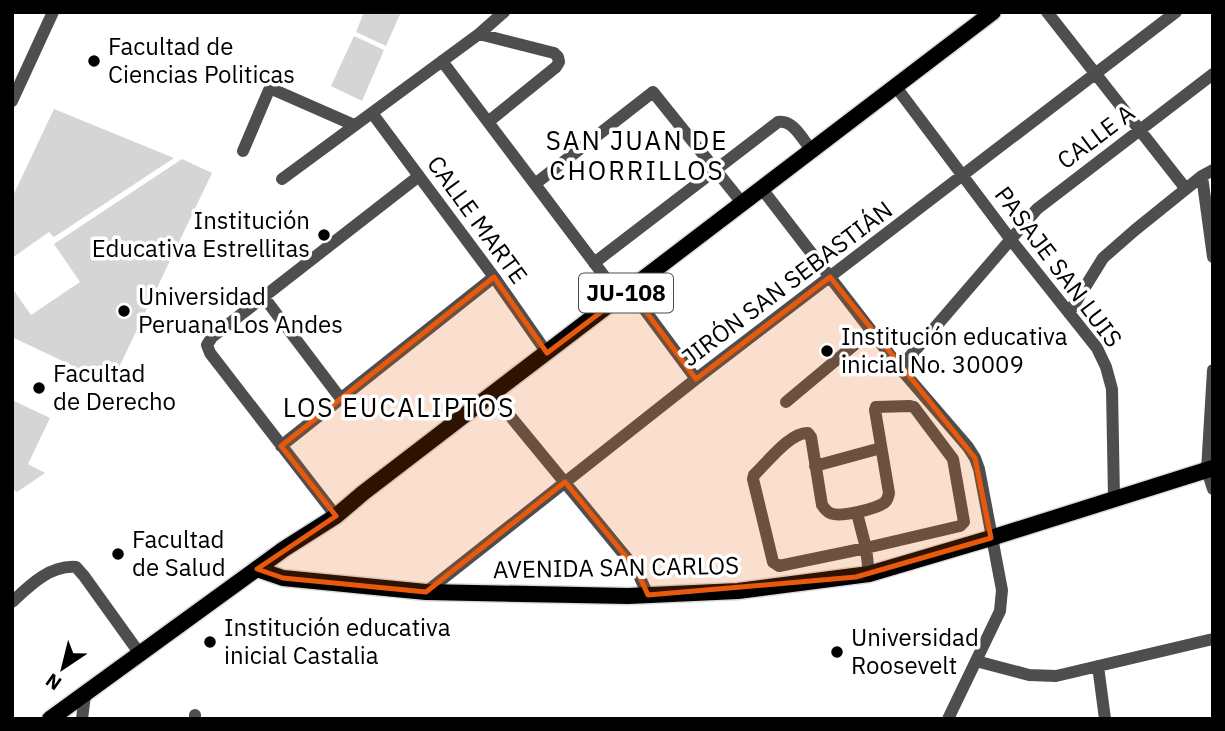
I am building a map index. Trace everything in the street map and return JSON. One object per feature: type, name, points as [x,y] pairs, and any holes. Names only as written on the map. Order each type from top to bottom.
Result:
[{"type":"main road","name":"JU-108","points":[[257,569],[336,516],[993,12]]},
{"type":"main road","name":"AVENIDA SAN CARLOS","points":[[257,569],[283,578],[426,592],[628,596],[738,591],[869,574],[1210,469]]},
{"type":"main road","points":[[50,719],[257,569]]},
{"type":"street","points":[[12,101],[17,81],[53,12]]},
{"type":"street","points":[[282,179],[479,34],[504,12]]},
{"type":"street","points":[[1047,12],[1186,189]]},
{"type":"street","name":"JIRÓN SAN SEBASTIÁN","points":[[426,592],[696,379],[1176,12]]},
{"type":"street","points":[[479,34],[554,53],[558,57],[555,68],[488,122]]},
{"type":"street","points":[[442,61],[594,263],[625,294],[696,379]]},
{"type":"street","name":"CALLE A","points":[[900,368],[1037,209],[1213,74]]},
{"type":"street","name":"PASAJE SAN LUIS","points":[[896,87],[1011,240],[1097,348],[1112,389],[1114,498]]},
{"type":"street","points":[[243,150],[269,90],[272,89],[354,125]]},
{"type":"street","points":[[535,184],[653,92],[743,204]]},
{"type":"street","name":"CALLE MARTE","points":[[372,113],[547,353]]},
{"type":"street","points":[[594,263],[778,122],[791,124],[812,151]]},
{"type":"street","points":[[1069,313],[1103,258],[1207,173]]},
{"type":"street","points":[[1207,173],[1213,257]]},
{"type":"street","points":[[336,516],[210,353],[207,345],[212,337],[263,296],[419,176]]},
{"type":"street","points":[[762,189],[900,368],[975,458],[1002,590],[1000,611],[948,719]]},
{"type":"street","points":[[281,446],[494,278]]},
{"type":"street","points":[[263,296],[341,399]]},
{"type":"street","points":[[786,402],[872,331]]},
{"type":"street","points":[[1213,370],[1210,469],[1213,489]]},
{"type":"street","points":[[492,394],[636,569],[648,595]]},
{"type":"street","points":[[876,407],[914,407],[953,459],[964,522],[960,526],[866,548],[779,566],[772,562],[754,475],[792,437],[803,432],[808,433],[811,437],[822,505],[835,515],[858,513],[885,503],[888,498],[881,448],[876,407]]},
{"type":"street","points":[[815,466],[881,448]]},
{"type":"street","points":[[858,513],[869,574]]},
{"type":"street","points":[[12,602],[29,585],[54,570],[65,566],[76,567],[141,654]]},
{"type":"street","points":[[976,660],[1029,675],[1056,676],[1213,639]]},
{"type":"street","points":[[1098,666],[1105,719]]},
{"type":"street","points":[[82,719],[85,695]]},
{"type":"highlighted area","points":[[494,277],[547,353],[630,290],[696,379],[830,277],[975,458],[991,538],[856,577],[648,595],[636,569],[565,482],[426,592],[283,578],[257,569],[336,516],[281,446]]},
{"type":"shaded area","points":[[364,12],[401,12],[386,46],[356,32]]},
{"type":"shaded area","points":[[354,36],[384,50],[362,101],[331,86]]},
{"type":"shaded area","points":[[54,109],[174,158],[54,237],[49,232],[12,258],[12,198]]},
{"type":"shaded area","points":[[182,159],[212,173],[111,384],[12,337],[12,288],[31,315],[80,282],[54,244]]},
{"type":"shaded area","points":[[12,400],[50,418],[28,464],[45,473],[17,492],[12,489]]},
{"type":"place","name":"Facultad de Ciencias Politicas","points":[[94,61]]},
{"type":"place","name":"Institución Educativa Estrellitas","points":[[324,235]]},
{"type":"place","name":"Universidad Peruana Los Andes","points":[[124,311]]},
{"type":"place","name":"Institución educativa inicial No. 30009","points":[[827,351]]},
{"type":"place","name":"Facultad de Derecho","points":[[39,388]]},
{"type":"place","name":"Facultad de Salud","points":[[118,554]]},
{"type":"place","name":"Institución educativa inicial Castalia","points":[[210,642]]},
{"type":"place","name":"Universidad Roosevelt","points":[[837,652]]},
{"type":"district","name":"SAN JUAN DE CHORRILLOS","points":[[637,156]]},
{"type":"district","name":"LOS EUCALIPTOS","points":[[399,408]]}]
